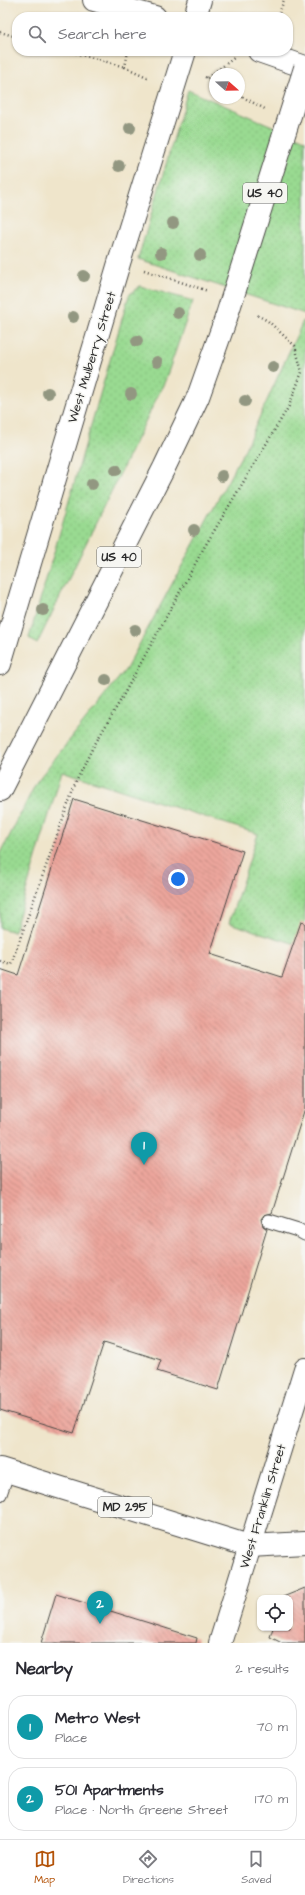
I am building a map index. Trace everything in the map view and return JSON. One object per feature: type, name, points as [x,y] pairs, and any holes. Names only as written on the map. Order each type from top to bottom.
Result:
[{"type":"main road","points":[[94,0],[137,12]]},
{"type":"main road","points":[[196,12],[200,0]]},
{"type":"main road","name":"West Mulberry Street","points":[[0,664],[119,263],[183,56]]},
{"type":"main road","points":[[273,56],[305,67]]},
{"type":"main road","name":"US 40","points":[[0,790],[198,397],[226,318],[305,67]]},
{"type":"main road","name":"West Franklin Street","points":[[220,1643],[305,1369]]},
{"type":"main road","name":"MD 295","points":[[4,1470],[249,1546]]},
{"type":"main road","points":[[249,1546],[305,1543]]},
{"type":"lane","points":[[269,1221],[298,1230],[305,1234]]},
{"type":"lane","points":[[0,1494],[4,1470]]},
{"type":"path","points":[[280,12],[284,0]]},
{"type":"path","points":[[0,32],[12,36]]},
{"type":"path","points":[[86,56],[125,67],[147,77]]},
{"type":"path","points":[[125,67],[127,56]]},
{"type":"path","points":[[220,68],[236,56]]},
{"type":"path","points":[[119,263],[191,284],[209,291]]},
{"type":"path","points":[[0,961],[11,964],[76,782],[92,749],[119,703],[205,546],[289,406],[302,372],[295,346],[268,321],[248,310]]},
{"type":"green space","points":[[188,90],[209,99],[209,104],[221,104],[305,140],[305,314],[138,259]]},
{"type":"green space","points":[[140,286],[193,301],[165,381],[37,644],[29,638],[129,295]]},
{"type":"green space","points":[[303,321],[305,322],[305,947],[229,923],[258,834],[62,771],[14,932],[0,928],[0,855],[37,781],[126,669],[245,449]]},
{"type":"building","points":[[74,799],[243,851],[210,954],[282,977],[301,922],[305,923],[305,1108],[272,1213],[264,1215],[261,1219],[263,1226],[267,1229],[218,1390],[157,1371],[161,1360],[104,1342],[74,1433],[0,1410],[0,969],[18,975]]},
{"type":"building","points":[[305,1588],[305,1643],[282,1643],[270,1637],[272,1631],[293,1631],[293,1595],[288,1595]]},
{"type":"building","points":[[56,1594],[197,1638],[196,1643],[41,1643]]},
{"type":"place","name":"Metro West","points":[[144,1165]]},
{"type":"place","name":"501 Apartments","points":[[100,1624]]}]
